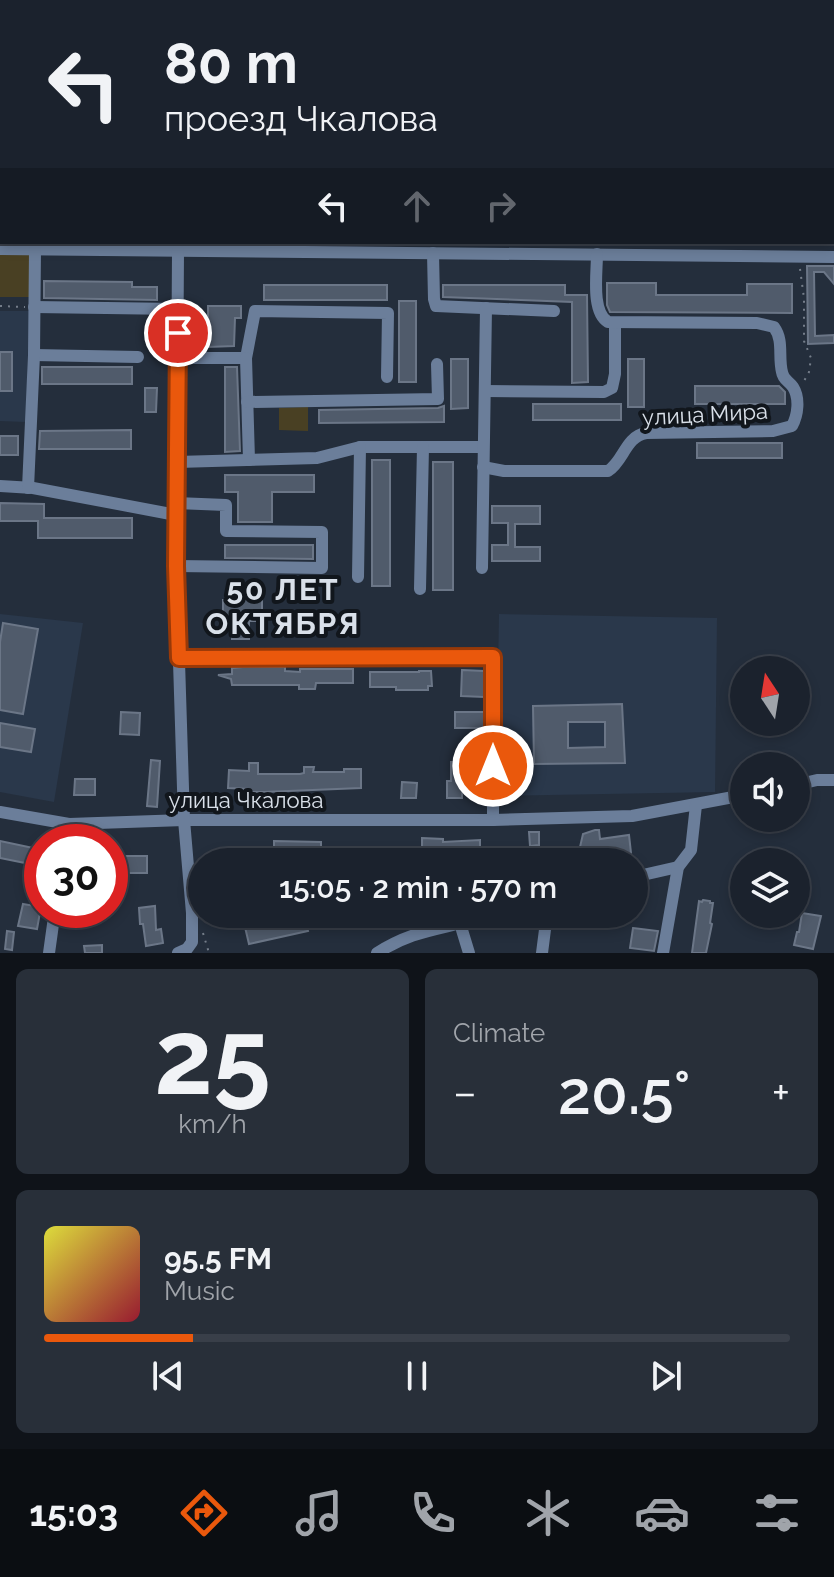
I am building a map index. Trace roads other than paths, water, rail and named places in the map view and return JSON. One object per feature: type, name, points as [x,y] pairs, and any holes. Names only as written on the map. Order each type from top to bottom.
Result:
[{"type":"street","points":[[0,249],[834,257]]},
{"type":"street","points":[[28,488],[35,250]]},
{"type":"street","points":[[178,251],[176,566],[184,820],[192,913],[192,942],[187,949],[178,953]]},
{"type":"street","points":[[433,253],[436,306],[554,311]]},
{"type":"street","points":[[485,391],[604,392],[612,388],[615,323],[603,319],[598,311],[597,254]]},
{"type":"street","points":[[34,307],[178,309]]},
{"type":"street","points":[[482,568],[486,308]]},
{"type":"street","points":[[249,460],[246,358],[255,311],[388,313],[387,377]]},
{"type":"street","name":"улица Мира","points":[[483,467],[504,471],[608,471],[615,466],[637,434],[773,431],[792,426],[796,419],[795,391],[783,378],[780,340],[774,327],[768,324],[615,323]]},
{"type":"street","points":[[34,355],[138,357]]},
{"type":"street","points":[[178,358],[246,358]]},
{"type":"street","points":[[247,402],[438,399],[437,364]]},
{"type":"street","points":[[177,462],[317,458],[360,447],[483,447]]},
{"type":"street","points":[[358,577],[360,447]]},
{"type":"street","points":[[420,589],[423,447]]},
{"type":"street","points":[[0,486],[176,509],[226,505],[226,531],[322,532],[322,568],[176,566]]},
{"type":"street","points":[[179,658],[493,657],[493,820]]},
{"type":"street","points":[[810,782],[834,780]]},
{"type":"street","name":"улица Чкалова","points":[[0,812],[69,824],[184,820],[493,820],[632,816],[730,798]]},
{"type":"street","points":[[663,953],[678,867],[691,850],[696,805]]},
{"type":"street","points":[[648,874],[678,867]]},
{"type":"street","points":[[49,953],[52,928]]},
{"type":"street","points":[[377,953],[398,940],[440,928]]},
{"type":"street","points":[[462,928],[469,953]]},
{"type":"street","points":[[542,953],[545,928]]},
{"type":"district","name":"50 ЛЕТ ОКТЯБРЯ","points":[[283,607]]}]
